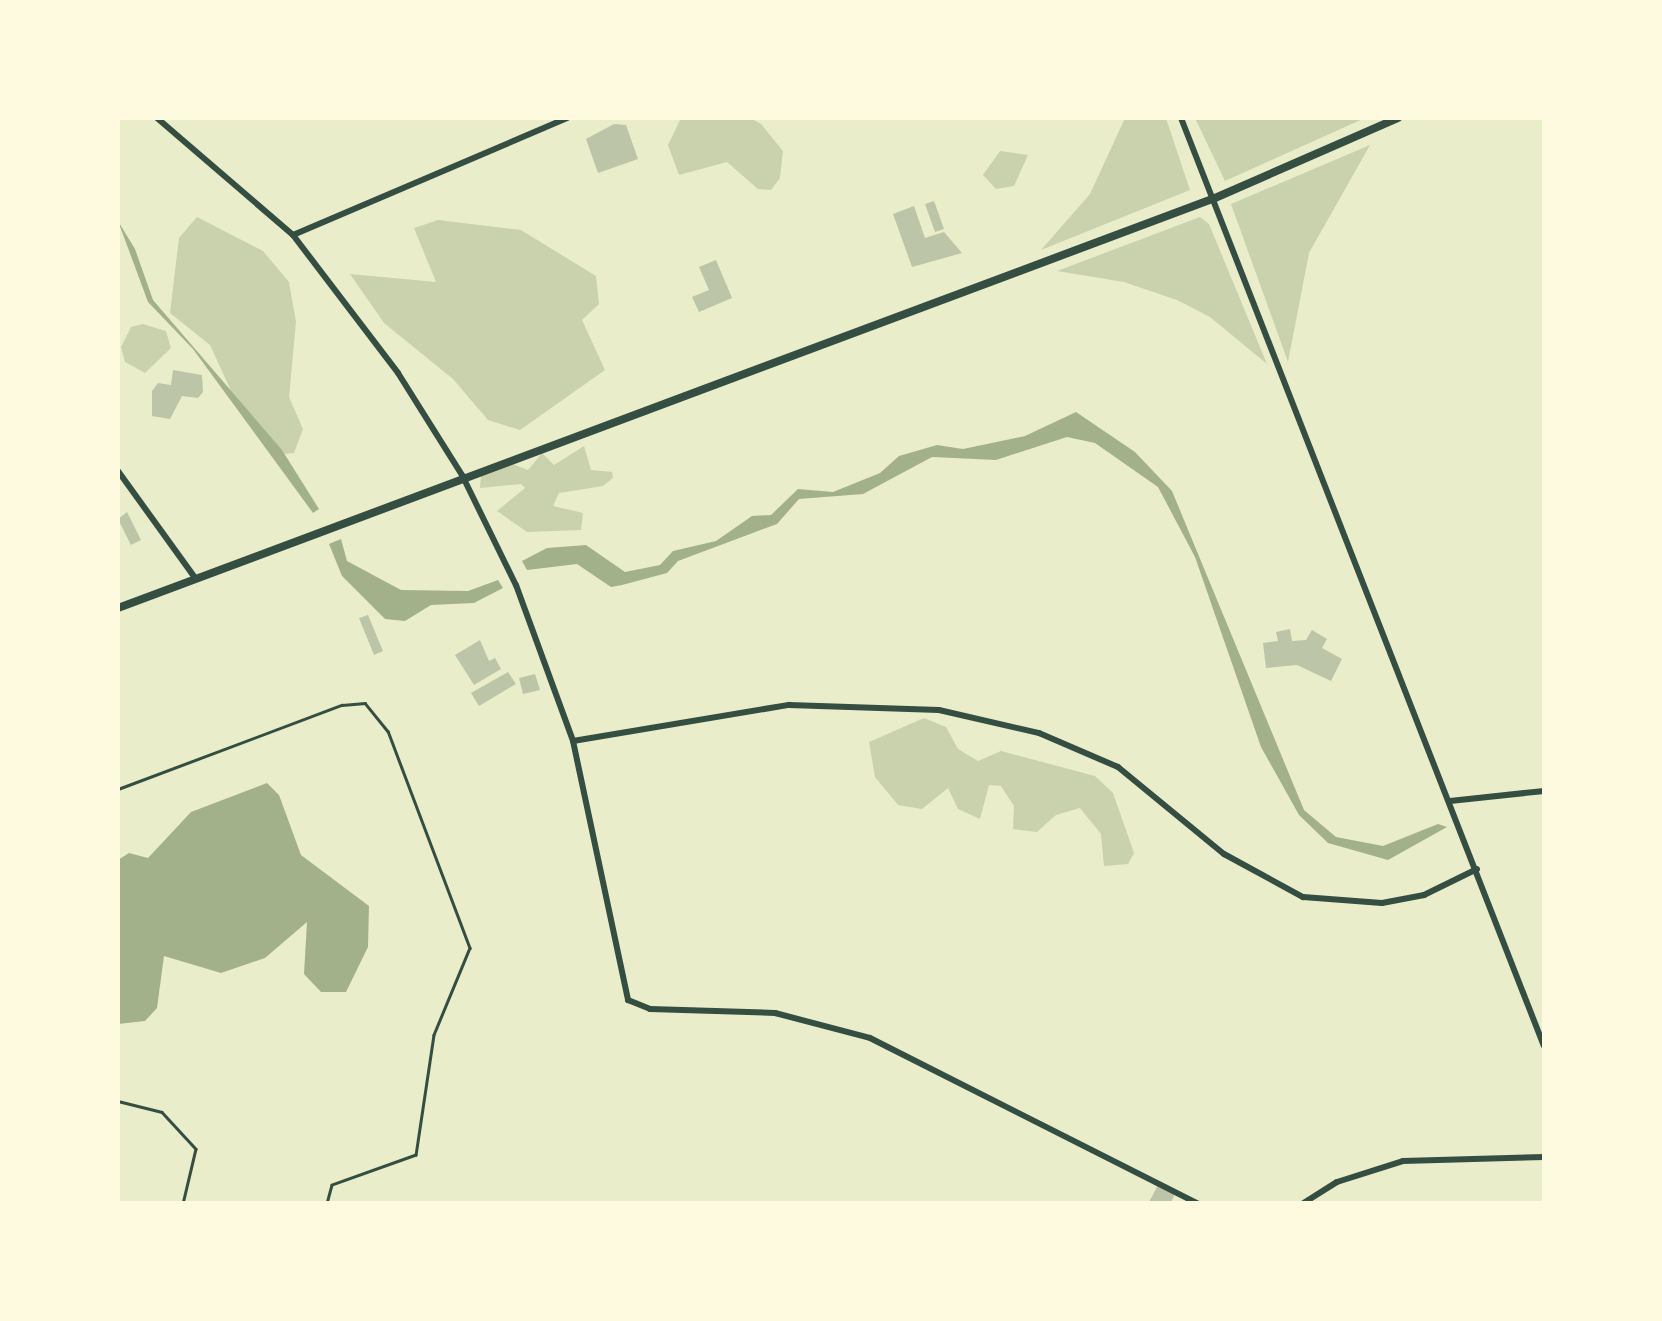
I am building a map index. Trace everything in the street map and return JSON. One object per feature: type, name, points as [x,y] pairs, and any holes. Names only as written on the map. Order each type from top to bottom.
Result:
[{"type":"street","points":[[157,118],[292,234],[398,373],[462,475],[516,584],[573,741],[628,1000],[650,1009],[775,1013],[870,1038],[1198,1204]]},
{"type":"street","points":[[538,118],[542,126]]},
{"type":"street","points":[[292,234],[567,118]]},
{"type":"street","points":[[1181,118],[1544,1046]]},
{"type":"street","points":[[118,608],[462,475],[1215,198],[1398,118]]},
{"type":"street","points":[[118,471],[196,578]]},
{"type":"street","points":[[573,741],[789,705],[938,710],[1040,733],[1118,767],[1224,854],[1304,897],[1382,903],[1424,894],[1477,869]]},
{"type":"street","points":[[1450,800],[1544,791]]},
{"type":"street","points":[[1302,1204],[1352,1176],[1403,1161],[1544,1158]]},
{"type":"path","points":[[118,789],[342,705],[365,703],[388,731],[470,948],[434,1035],[416,1154],[332,1184],[326,1204]]},
{"type":"path","points":[[118,1101],[162,1112],[196,1150],[183,1204]]},
{"type":"shaded area","points":[[681,118],[750,118],[761,124],[783,151],[780,178],[771,190],[758,189],[727,162],[679,175],[668,145]]},
{"type":"shaded area","points":[[1125,118],[1166,118],[1190,190],[1041,250],[1090,194]]},
{"type":"shaded area","points":[[1195,118],[1365,118],[1225,181]]},
{"type":"shaded area","points":[[1370,145],[1309,253],[1288,362],[1231,204]]},
{"type":"shaded area","points":[[1000,151],[1028,155],[1014,186],[996,189],[983,175]]},
{"type":"shaded area","points":[[197,217],[263,251],[289,282],[296,322],[289,397],[303,429],[294,453],[282,454],[244,419],[210,345],[170,313],[179,238]]},
{"type":"shaded area","points":[[1200,217],[1209,224],[1267,364],[1210,317],[1177,300],[1124,282],[1057,271]]},
{"type":"shaded area","points":[[438,220],[521,230],[596,276],[599,304],[582,320],[605,370],[520,430],[488,420],[453,379],[384,323],[350,274],[436,282],[414,228]]},
{"type":"shaded area","points":[[118,221],[135,249],[153,300],[282,450],[319,509],[313,513],[193,349],[148,302]]},
{"type":"shaded area","points":[[143,324],[166,331],[171,348],[145,373],[125,362],[121,347],[131,327]]},
{"type":"shaded area","points":[[1076,412],[1135,452],[1172,491],[1304,810],[1336,837],[1383,846],[1438,824],[1447,827],[1388,860],[1328,843],[1299,815],[1261,747],[1195,557],[1158,487],[1095,443],[1067,437],[996,460],[932,457],[863,494],[799,499],[777,524],[678,561],[667,573],[622,585],[611,587],[577,564],[527,570],[522,561],[547,548],[586,545],[625,572],[660,565],[673,551],[716,541],[752,516],[771,515],[798,489],[833,492],[880,473],[899,456],[937,445],[963,449],[1025,436]]},
{"type":"shaded area","points":[[584,446],[591,470],[612,472],[613,478],[603,486],[559,493],[553,506],[583,513],[581,530],[527,532],[497,511],[525,488],[521,484],[480,488],[481,476],[505,461],[528,470],[542,453],[554,465]]},
{"type":"shaded area","points":[[341,539],[347,561],[401,590],[468,591],[498,580],[503,588],[474,603],[431,605],[405,621],[385,619],[342,576],[329,544]]},
{"type":"shaded area","points":[[924,718],[946,727],[958,749],[978,761],[1001,751],[1095,776],[1113,793],[1134,853],[1128,864],[1104,866],[1101,834],[1080,808],[1056,815],[1037,832],[1013,829],[1014,806],[1001,786],[989,785],[980,819],[958,809],[948,788],[922,809],[898,805],[875,777],[869,742]]},
{"type":"shaded area","points":[[267,783],[279,795],[301,855],[369,906],[368,947],[346,992],[321,992],[304,974],[307,922],[265,958],[221,973],[164,956],[157,1008],[145,1021],[118,1024],[118,860],[129,853],[148,858],[191,812]]},
{"type":"building","points":[[614,124],[626,125],[638,159],[598,173],[586,139]]},
{"type":"building","points":[[934,201],[944,229],[935,232],[925,204]]},
{"type":"building","points":[[914,206],[925,238],[944,232],[962,253],[912,267],[893,214]]},
{"type":"building","points":[[716,260],[732,298],[699,312],[692,297],[709,290],[699,267]]},
{"type":"building","points":[[173,370],[202,375],[203,392],[198,398],[182,396],[170,419],[152,416],[152,391],[158,383],[171,385]]},
{"type":"building","points":[[127,512],[141,540],[131,545],[118,519]]},
{"type":"building","points":[[368,615],[383,651],[374,655],[359,618]]},
{"type":"building","points":[[1290,629],[1292,641],[1306,640],[1312,630],[1327,639],[1322,648],[1342,659],[1331,681],[1297,665],[1266,668],[1263,643],[1278,641],[1276,632]]},
{"type":"building","points":[[480,640],[489,661],[495,658],[501,669],[474,685],[455,655]]},
{"type":"building","points":[[508,672],[516,684],[479,706],[471,693]]},
{"type":"building","points":[[535,674],[540,690],[523,694],[519,678]]},
{"type":"building","points":[[1158,1185],[1175,1194],[1170,1204],[1148,1204]]}]
